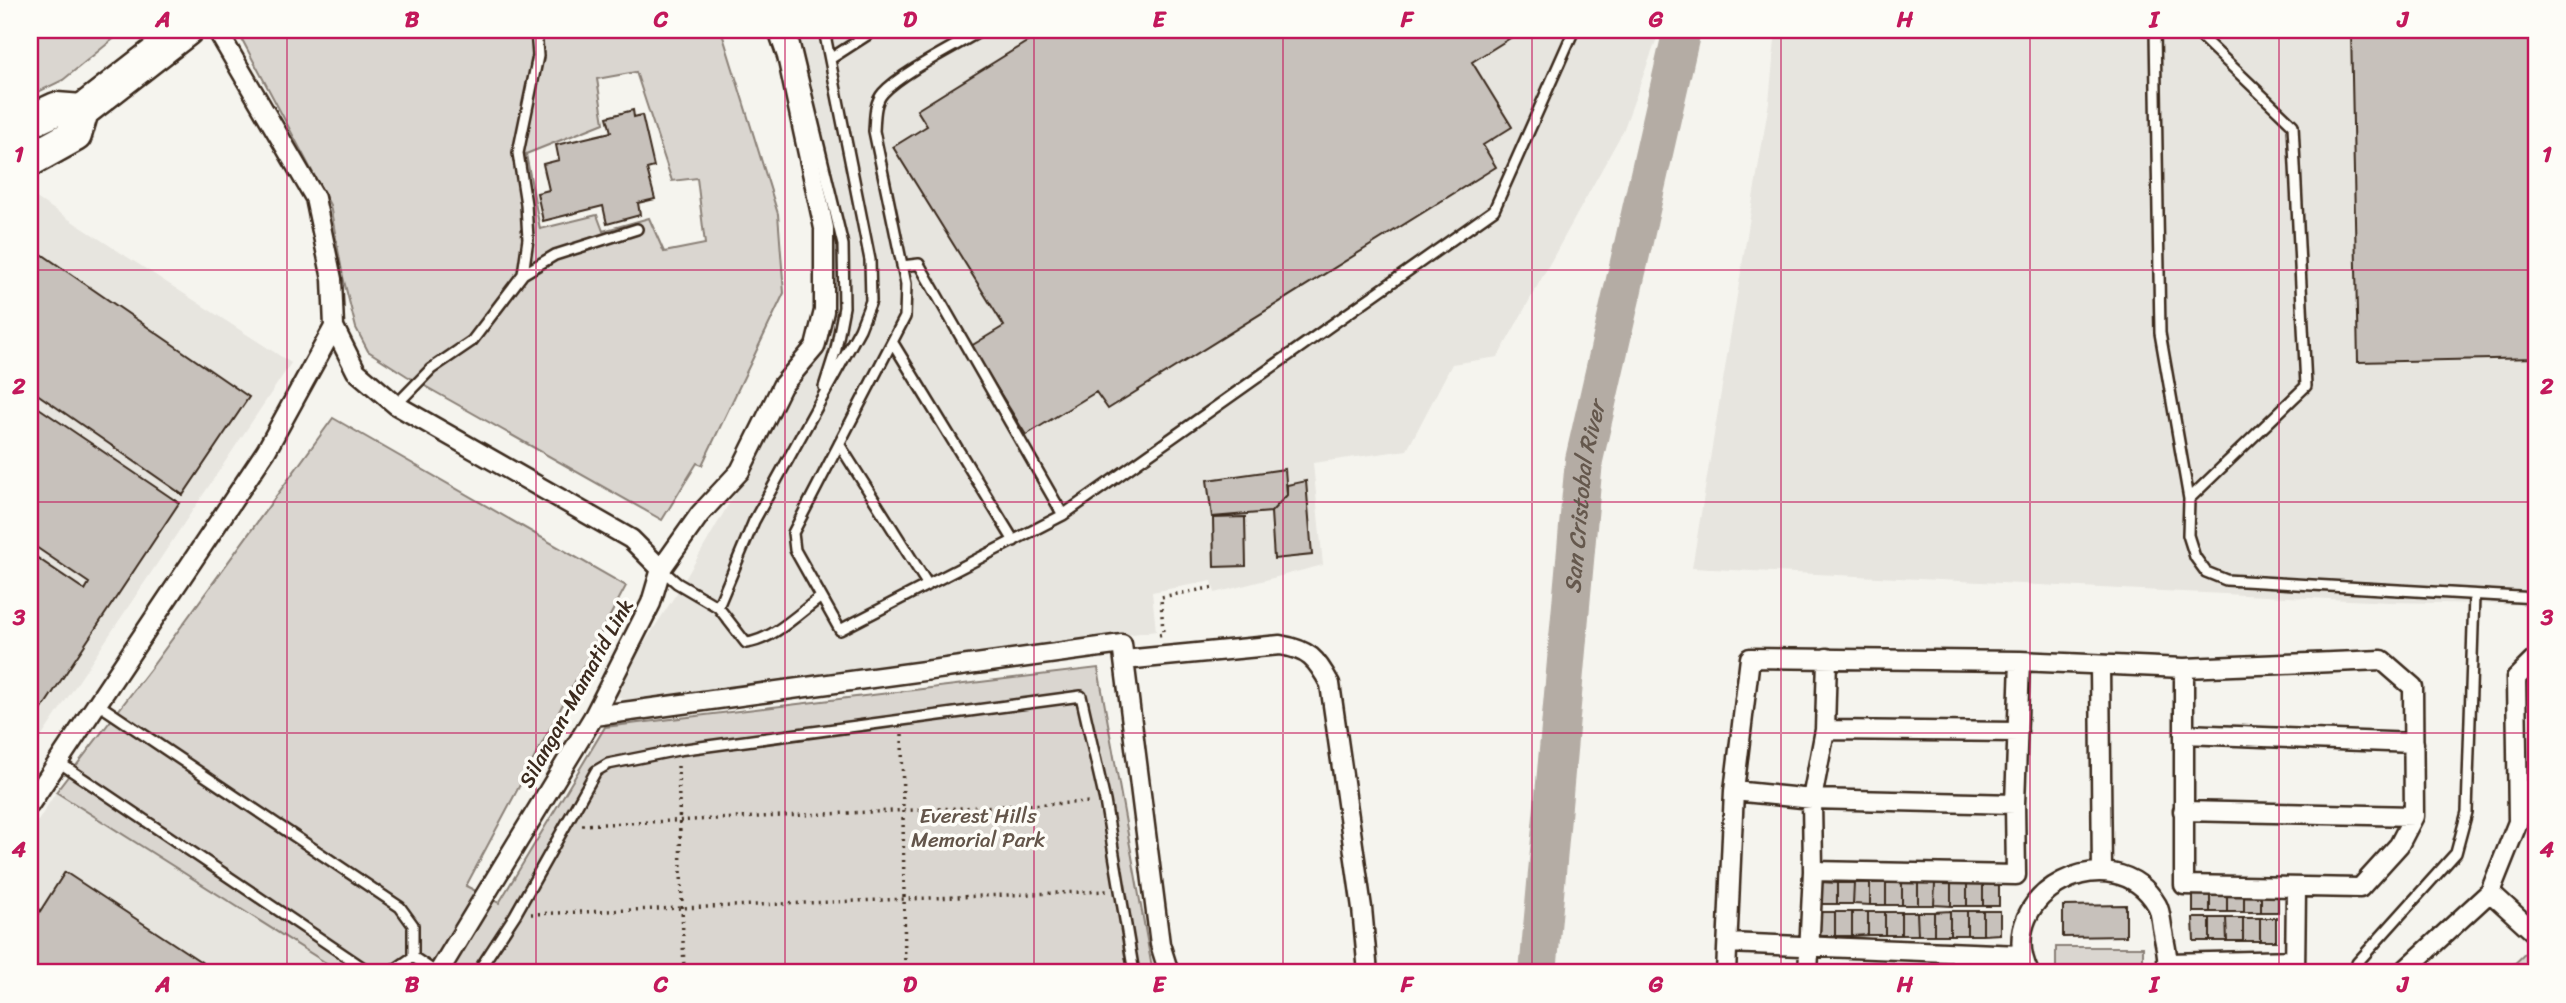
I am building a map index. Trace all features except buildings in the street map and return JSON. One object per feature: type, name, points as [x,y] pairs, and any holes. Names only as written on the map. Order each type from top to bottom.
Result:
[{"type":"highway","points":[[30,160],[49,153],[75,135],[82,110],[186,30]]},
{"type":"highway","points":[[30,121],[56,109],[82,110]]},
{"type":"street","points":[[217,30],[315,198],[332,279],[334,327],[356,371],[396,404],[631,539],[661,569]]},
{"type":"street","name":"Silangan-Mamatid Link","points":[[437,973],[594,716],[651,603],[661,569],[700,514],[740,471],[782,386],[816,347],[824,311],[824,228],[787,56],[778,30]]},
{"type":"street","points":[[30,804],[95,702],[266,451],[334,327]]},
{"type":"street","points":[[594,716],[1123,652],[1280,645],[1301,649],[1318,662],[1330,684],[1363,908],[1368,973]]},
{"type":"street","points":[[1123,652],[1160,944],[1169,973]]},
{"type":"street","points":[[1727,973],[1734,791],[1750,658],[2020,661],[2100,667],[2185,668],[2382,660],[2413,687],[2414,816],[2399,845],[2360,888],[2184,885],[2185,668]]},
{"type":"street","points":[[1808,973],[1813,871],[1812,800],[1825,730],[1827,658]]},
{"type":"street","points":[[2402,973],[2490,892],[2518,822],[2516,678],[2536,658]]},
{"type":"street","points":[[1813,871],[2016,875],[2015,804],[2020,661]]},
{"type":"street","points":[[2100,667],[2102,872]]},
{"type":"street","points":[[1825,730],[2018,732]]},
{"type":"street","points":[[2185,734],[2414,743]]},
{"type":"street","points":[[1734,791],[1812,800],[2015,804]]},
{"type":"street","points":[[2183,811],[2414,816]]},
{"type":"street","points":[[2029,973],[2020,955],[2023,923],[2039,896],[2068,877],[2102,872],[2124,877],[2144,889],[2159,907],[2166,968],[2295,967],[2296,889]]},
{"type":"street","points":[[2490,892],[2536,933]]},
{"type":"street","points":[[1728,943],[1809,949],[2020,955]]},
{"type":"lane","points":[[523,274],[528,239],[518,153],[538,56],[536,30]]},
{"type":"lane","points":[[791,30],[843,245],[844,307],[836,349],[817,407]]},
{"type":"lane","points":[[718,607],[754,520],[867,316],[872,282],[824,30]]},
{"type":"lane","points":[[830,60],[875,30]]},
{"type":"lane","points":[[982,30],[900,80],[882,94],[876,107],[874,131],[907,292],[905,317],[793,533],[794,550],[840,630],[1063,515],[1494,210],[1574,30]]},
{"type":"lane","points":[[2155,30],[2160,333],[2189,499],[2188,535],[2194,557],[2206,572],[2226,580],[2536,598]]},
{"type":"lane","points":[[2189,499],[2306,386],[2292,125],[2194,30]]},
{"type":"lane","points":[[396,404],[431,369],[471,341],[523,274],[555,255],[637,229]]},
{"type":"lane","points":[[902,266],[919,264],[1063,515]]},
{"type":"lane","points":[[893,343],[1014,541]]},
{"type":"lane","points":[[839,444],[928,585]]},
{"type":"lane","points":[[661,569],[677,583],[718,607],[741,640],[755,642],[780,628],[821,597]]},
{"type":"lane","points":[[2357,973],[2357,963],[2456,853],[2468,812],[2474,596]]},
{"type":"lane","points":[[477,973],[515,915],[596,771],[608,764],[678,750],[1081,696],[1105,802],[1134,973]]},
{"type":"lane","points":[[95,702],[400,907],[413,925],[413,957]]},
{"type":"lane","points":[[57,761],[368,971],[376,973]]},
{"type":"lane","points":[[390,973],[413,957]]},
{"type":"lane","points":[[413,957],[437,973]]},
{"type":"path","points":[[1123,652],[1163,634],[1160,597],[1215,587]]},
{"type":"path","points":[[901,720],[905,973]]},
{"type":"path","points":[[678,750],[684,973]]},
{"type":"path","points":[[564,827],[1105,802]]},
{"type":"path","points":[[515,915],[904,897],[1120,891]]},
{"type":"shaded area","points":[[784,30],[1660,30],[1623,131],[1498,357],[1452,364],[1407,450],[1313,463],[1323,565],[1215,593],[1212,581],[1152,592],[1156,631],[625,700],[615,695],[617,685],[680,588],[749,469],[800,372],[817,364],[832,323],[831,245]]},
{"type":"shaded area","points":[[1776,30],[2536,30],[2536,605],[2390,602],[1692,568],[1769,102]]},
{"type":"shaded area","points":[[30,194],[291,363],[30,754]]},
{"type":"shaded area","points":[[56,792],[342,973],[30,973],[30,834]]},
{"type":"green space","points":[[30,30],[119,30],[117,36],[63,80],[30,96]]},
{"type":"green space","points":[[237,30],[721,30],[778,214],[784,293],[702,465],[697,463],[662,520],[407,376],[368,351],[356,328],[343,277],[330,205]],"holes":[[[636,72],[672,181],[697,178],[705,244],[664,252],[649,218],[603,231],[597,215],[540,229],[526,154],[604,123],[597,79]]]},
{"type":"green space","name":"Everest Hills Memorial Park","points":[[333,418],[626,586],[466,886],[499,903],[605,727],[1098,668],[1153,973],[342,973],[56,792],[151,668]]},
{"type":"green space","points":[[2535,944],[2536,973],[2505,973]]},
{"type":"green space","points":[[2056,947],[2143,947],[2143,973],[2056,973]]},
{"type":"waterway","name":"San Cristobal River","points":[[1538,973],[1584,460],[1682,30]]}]
